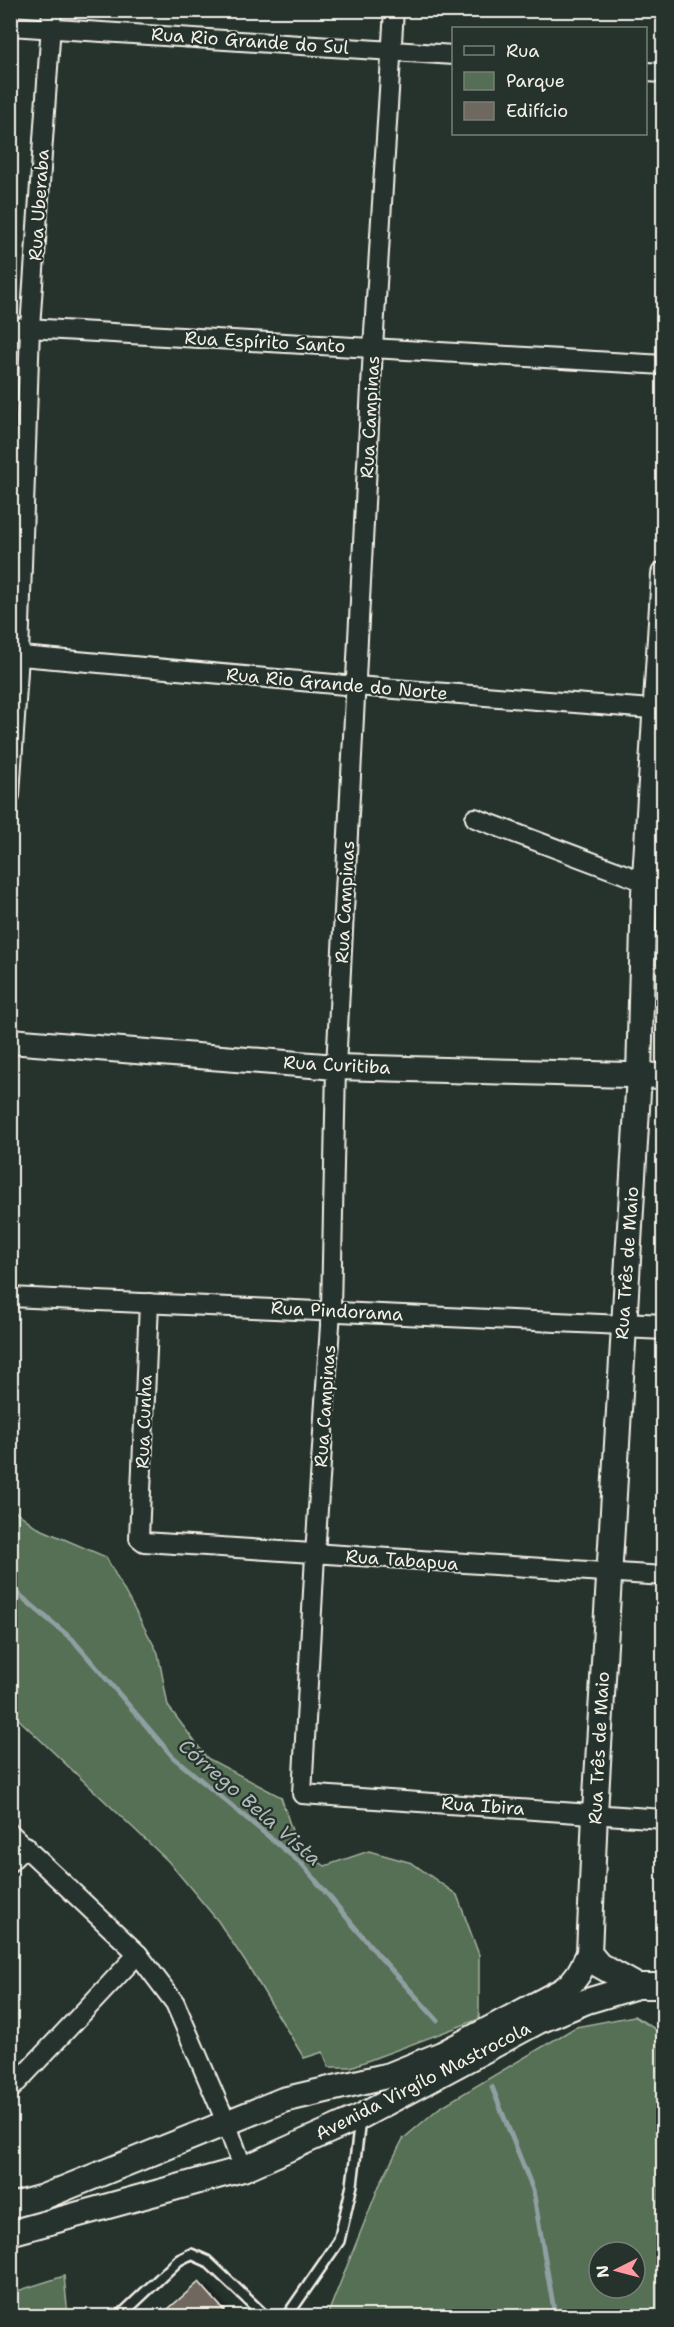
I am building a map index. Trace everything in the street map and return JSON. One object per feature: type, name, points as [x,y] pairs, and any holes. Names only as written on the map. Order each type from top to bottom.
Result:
[{"type":"street","name":"Rua Campinas","points":[[302,1794],[331,1310],[336,1066],[374,348],[393,50],[393,10]]},
{"type":"street","name":"Rua Rio Grande do Sul","points":[[10,27],[52,19],[452,55]]},
{"type":"street","name":"Rua Uberaba","points":[[10,795],[30,328],[52,19]]},
{"type":"street","points":[[647,72],[663,73]]},
{"type":"street","name":"Rua Espírito Santo","points":[[10,327],[663,365]]},
{"type":"street","name":"Rua Três de Maio","points":[[530,2007],[573,1983],[589,1953],[595,1813],[639,1075],[645,882],[659,709],[663,574]]},
{"type":"street","name":"Rua Rio Grande do Norte","points":[[15,655],[356,686],[659,709]]},
{"type":"street","points":[[475,818],[645,882]]},
{"type":"street","name":"Rua Curitiba","points":[[10,1041],[336,1066],[663,1076]]},
{"type":"street","name":"Rua Pindorama","points":[[10,1296],[663,1327]]},
{"type":"street","name":"Rua Cunha","points":[[141,1541],[139,1538],[149,1303]]},
{"type":"street","name":"Rua Tabapua","points":[[141,1541],[315,1555],[663,1576]]},
{"type":"street","name":"Rua Ibira","points":[[302,1794],[663,1819]]},
{"type":"street","points":[[10,1833],[138,1954],[175,2002],[226,2122],[243,2169]]},
{"type":"street","points":[[10,1862],[26,1846]]},
{"type":"street","points":[[589,1953],[599,1965],[637,1986]]},
{"type":"street","points":[[10,2090],[138,1954]]},
{"type":"street","name":"Avenida Virgílo Mastrocola","points":[[10,2234],[243,2169],[360,2117],[539,2021],[587,2001],[637,1986],[663,1986]]},
{"type":"street","name":"Avenida Virgílo Mastrocola","points":[[10,2206],[43,2197],[283,2100],[390,2075],[441,2054],[530,2007]]},
{"type":"lane","points":[[287,2316],[339,2241],[352,2185],[360,2117]]},
{"type":"lane","points":[[120,2316],[179,2260],[191,2254],[207,2261],[265,2316]]},
{"type":"green space","points":[[10,1507],[38,1528],[106,1557],[158,1653],[168,1706],[207,1758],[281,1797],[297,1846],[325,1866],[369,1851],[412,1863],[457,1895],[479,1955],[479,2019],[351,2067],[329,2067],[323,2052],[304,2058],[218,1921],[168,1861],[11,1712]]},
{"type":"green space","points":[[634,2016],[663,2034],[663,2316],[327,2316],[379,2186],[403,2139],[439,2108],[576,2027]]},
{"type":"green space","points":[[64,2276],[68,2316],[11,2316],[11,2293]]},
{"type":"building","points":[[199,2282],[229,2316],[160,2316]]},
{"type":"waterway","name":"Córrego Bela Vista","points":[[10,1587],[73,1640],[173,1757],[302,1864],[379,1956],[437,2020]]},
{"type":"waterway","name":"Córrego Bela Vista","points":[[492,2087],[533,2190],[555,2316]]}]
